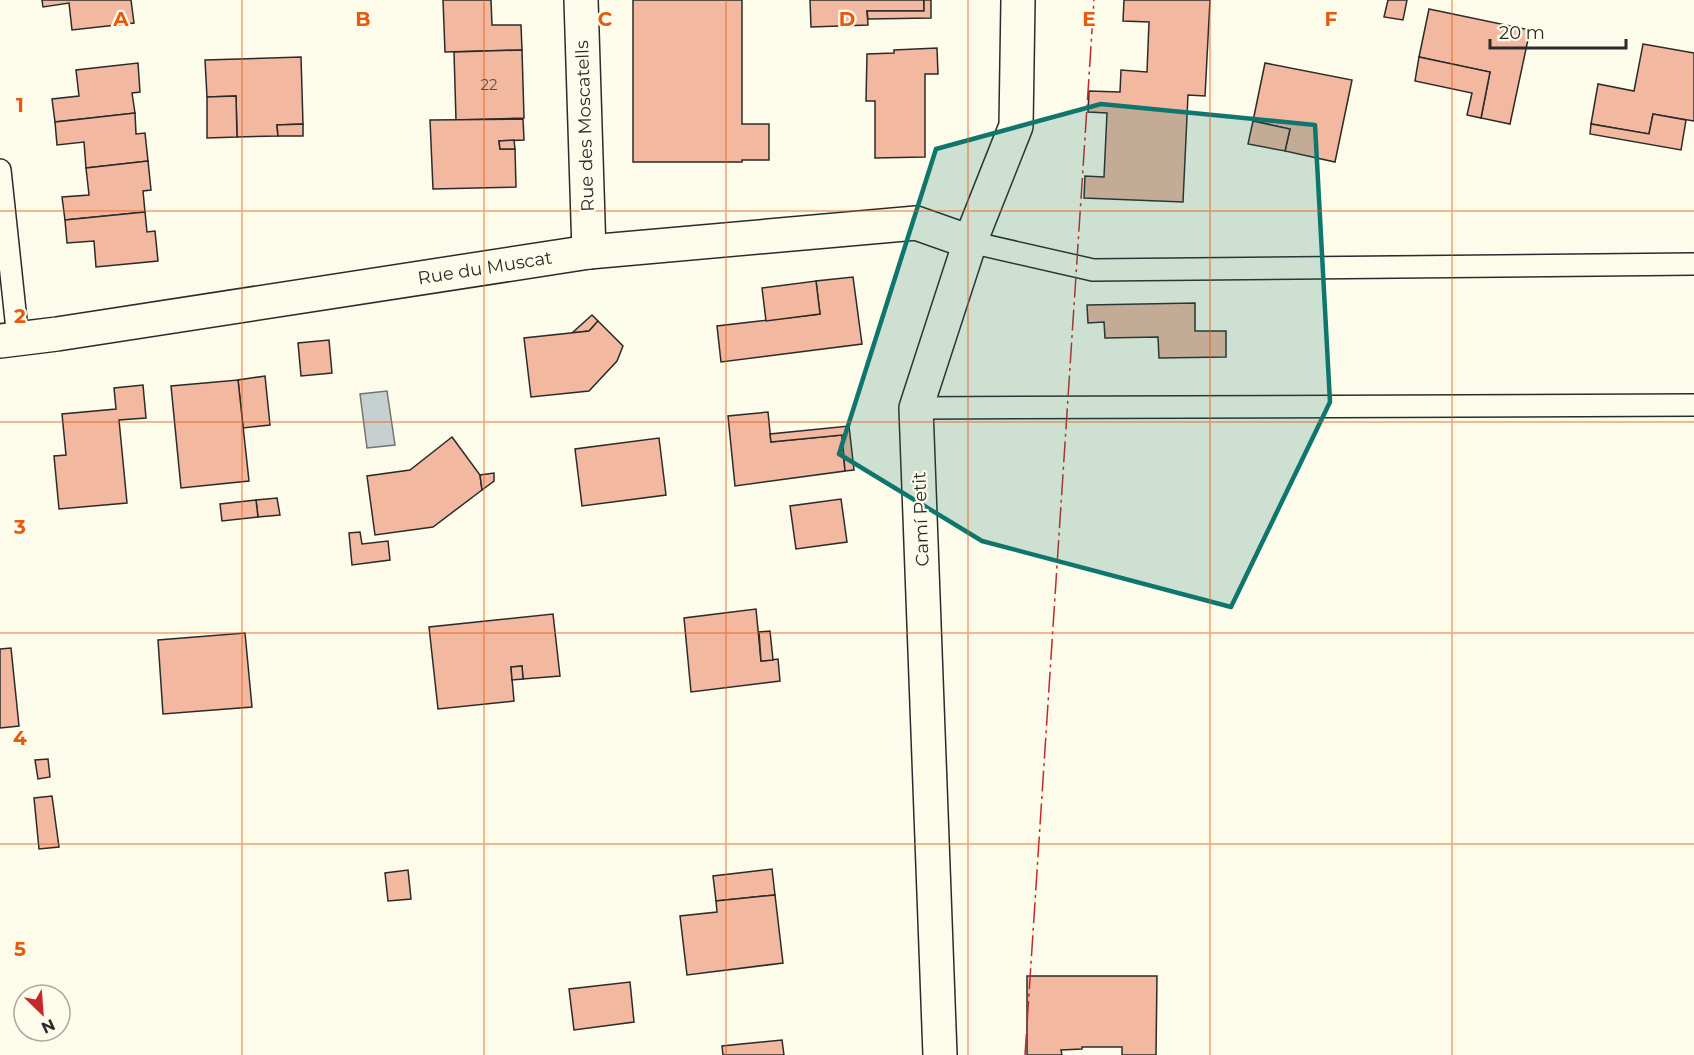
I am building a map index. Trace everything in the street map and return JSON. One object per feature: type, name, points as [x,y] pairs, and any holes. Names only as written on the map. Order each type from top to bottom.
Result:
[{"type":"street","name":"Rue des Moscatells","points":[[580,0],[589,252]]},
{"type":"street","name":"Camí Petit","points":[[940,1055],[916,408],[970,242],[1016,126],[1018,0]]},
{"type":"street","name":"Rue du Muscat","points":[[9,340],[589,252],[916,223],[970,242]]},
{"type":"lane","points":[[0,170],[9,340]]},
{"type":"lane","points":[[970,242],[1093,270],[1694,264]]},
{"type":"lane","points":[[916,408],[1694,405]]},
{"type":"highlighted area","points":[[1101,104],[1315,125],[1330,402],[1231,607],[982,541],[839,454],[936,149]]},
{"type":"shaded area","points":[[387,391],[395,445],[367,448],[360,394]]},
{"type":"building","points":[[42,0],[131,0],[134,23],[72,30],[69,3],[43,7]]},
{"type":"building","points":[[443,0],[491,0],[492,25],[521,25],[522,50],[445,52]]},
{"type":"building","points":[[633,0],[742,0],[742,124],[769,124],[769,160],[633,162]]},
{"type":"building","points":[[810,0],[924,0],[924,11],[867,11],[868,25],[811,27]]},
{"type":"building","points":[[924,0],[931,0],[931,18],[868,19],[867,11],[924,11]]},
{"type":"building","points":[[1124,0],[1210,0],[1205,96],[1188,95],[1183,202],[1084,198],[1085,176],[1104,177],[1107,113],[1088,112],[1089,91],[1120,92],[1121,70],[1147,72],[1149,22],[1123,21]]},
{"type":"building","points":[[1388,0],[1407,0],[1403,20],[1384,17]]},
{"type":"building","points":[[1429,9],[1530,30],[1510,124],[1481,118],[1490,72],[1419,57]]},
{"type":"building","points":[[1643,44],[1694,53],[1694,121],[1653,114],[1649,134],[1591,124],[1598,84],[1634,91]]},
{"type":"building","points":[[937,48],[938,74],[925,74],[925,157],[875,158],[875,101],[866,101],[867,54]]},
{"type":"building","points":[[522,50],[524,118],[456,120],[454,52]]},
{"type":"building","points":[[301,57],[303,124],[277,125],[278,136],[237,137],[236,96],[207,97],[205,60]]},
{"type":"building","points":[[1419,57],[1490,72],[1481,118],[1467,115],[1472,93],[1415,81]]},
{"type":"building","points":[[138,63],[140,92],[132,93],[135,113],[55,122],[52,99],[79,96],[76,70]]},
{"type":"building","points":[[1265,63],[1352,80],[1335,162],[1285,151],[1290,129],[1253,121]]},
{"type":"building","points":[[236,96],[237,137],[207,138],[207,97]]},
{"type":"building","points":[[135,113],[136,134],[145,133],[148,161],[86,168],[84,142],[57,145],[55,122]]},
{"type":"building","points":[[1653,114],[1686,120],[1681,150],[1590,134],[1591,124],[1649,134]]},
{"type":"building","points":[[523,119],[524,140],[499,141],[500,149],[515,149],[516,187],[433,189],[430,120]]},
{"type":"building","points":[[1253,121],[1290,129],[1285,151],[1248,144]]},
{"type":"building","points":[[303,124],[303,136],[278,136],[277,125]]},
{"type":"building","points":[[514,140],[515,149],[500,149],[499,141]]},
{"type":"building","points":[[148,161],[151,190],[143,191],[145,212],[65,220],[62,197],[89,195],[86,168]]},
{"type":"building","points":[[145,212],[147,232],[155,231],[158,261],[96,267],[94,241],[67,243],[65,220]]},
{"type":"building","points":[[853,277],[862,344],[721,362],[717,326],[820,314],[816,281]]},
{"type":"building","points":[[816,281],[820,314],[766,321],[762,288]]},
{"type":"building","points":[[1195,303],[1195,331],[1226,331],[1226,357],[1159,358],[1158,337],[1105,338],[1104,322],[1088,323],[1087,305]]},
{"type":"building","points":[[592,315],[598,321],[589,331],[572,333]]},
{"type":"building","points":[[598,321],[623,346],[617,361],[589,391],[531,397],[524,338],[589,331]]},
{"type":"building","points":[[329,340],[332,373],[301,376],[298,343]]},
{"type":"building","points":[[265,376],[270,425],[243,428],[238,380]]},
{"type":"building","points":[[238,380],[249,481],[181,488],[171,386]]},
{"type":"building","points":[[143,385],[146,418],[119,420],[127,503],[59,509],[54,456],[66,455],[62,414],[116,409],[114,388]]},
{"type":"building","points":[[768,412],[771,442],[842,435],[845,471],[735,486],[728,416]]},
{"type":"building","points":[[849,426],[854,470],[845,471],[842,435],[771,442],[770,434]]},
{"type":"building","points":[[452,437],[480,475],[482,490],[433,527],[375,535],[367,476],[410,470]]},
{"type":"building","points":[[659,438],[666,495],[582,506],[575,449]]},
{"type":"building","points":[[494,473],[494,481],[482,490],[480,475]]},
{"type":"building","points":[[277,498],[280,515],[258,517],[256,500]]},
{"type":"building","points":[[841,499],[847,542],[796,549],[790,506]]},
{"type":"building","points":[[256,500],[258,517],[222,521],[220,504]]},
{"type":"building","points":[[360,532],[362,544],[388,541],[390,560],[352,565],[349,533]]},
{"type":"building","points":[[756,609],[761,661],[778,659],[780,681],[691,692],[684,618]]},
{"type":"building","points":[[553,614],[560,676],[523,679],[522,666],[511,667],[514,701],[438,709],[429,627]]},
{"type":"building","points":[[770,631],[773,660],[761,661],[759,632]]},
{"type":"building","points":[[245,633],[252,707],[163,714],[158,640]]},
{"type":"building","points":[[11,648],[19,726],[0,728],[0,649]]},
{"type":"building","points":[[522,666],[523,679],[512,680],[511,667]]},
{"type":"building","points":[[48,759],[50,777],[38,779],[35,760]]},
{"type":"building","points":[[52,796],[59,847],[39,849],[34,798]]},
{"type":"building","points":[[772,869],[775,895],[716,901],[713,876]]},
{"type":"building","points":[[408,870],[411,899],[388,901],[385,873]]},
{"type":"building","points":[[775,895],[783,963],[687,975],[680,916],[717,912],[716,901]]},
{"type":"building","points":[[1027,976],[1157,976],[1156,1055],[1122,1055],[1122,1047],[1082,1047],[1082,1049],[1061,1050],[1062,1055],[1027,1055]]},
{"type":"building","points":[[630,982],[634,1022],[574,1030],[569,989]]},
{"type":"building","points":[[782,1040],[784,1055],[723,1055],[722,1046]]},
{"type":"power","points":[[1025,1055],[1094,0]]}]
